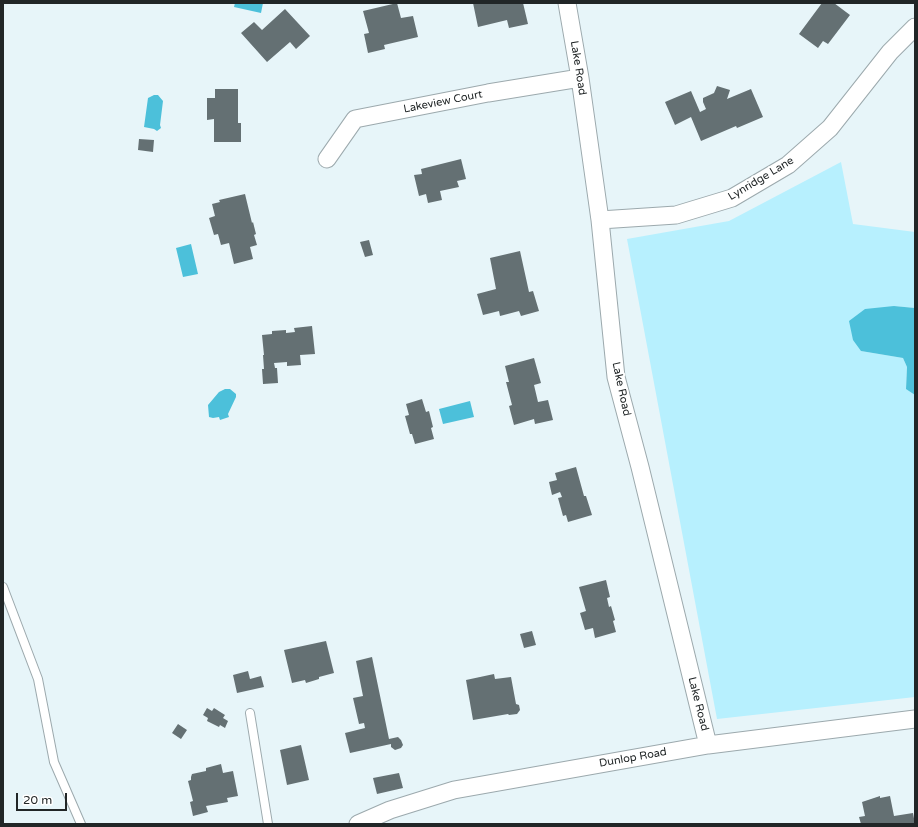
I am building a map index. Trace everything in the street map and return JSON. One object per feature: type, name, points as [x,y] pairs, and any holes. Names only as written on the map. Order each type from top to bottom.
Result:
[{"type":"street","name":"Lake Road","points":[[567,3],[580,78],[600,220],[616,377],[640,467],[708,745]]},
{"type":"street","name":"Lynridge Lane","points":[[600,220],[676,215],[732,198],[788,166],[830,128],[890,52],[915,27]]},
{"type":"street","name":"Lakeview Court","points":[[327,159],[355,119],[580,78]]},
{"type":"street","name":"Dunlop Road","points":[[358,824],[390,810],[454,790],[708,745],[915,719]]},
{"type":"lane","points":[[3,588],[38,679],[54,762],[81,824]]},
{"type":"lane","points":[[250,713],[268,824]]},
{"type":"shaded area","points":[[841,162],[853,224],[915,232],[915,308],[894,306],[861,351],[903,358],[907,367],[906,388],[915,395],[915,697],[717,719],[627,239],[729,221]]},
{"type":"water","points":[[235,3],[263,3],[261,13],[234,7]]},
{"type":"water","points":[[158,95],[163,101],[160,125],[161,128],[157,131],[144,127],[148,98]]},
{"type":"water","points":[[191,244],[198,274],[183,277],[176,248]]},
{"type":"water","points":[[894,306],[915,308],[915,395],[906,389],[907,367],[903,358],[861,351],[853,340],[849,321],[865,309]]},
{"type":"water","points":[[225,389],[230,389],[236,394],[228,414],[229,417],[220,420],[219,417],[209,417],[208,405],[219,392]]},
{"type":"water","points":[[470,401],[474,417],[443,424],[439,409]]},
{"type":"building","points":[[397,3],[401,18],[413,16],[418,37],[384,45],[385,49],[368,53],[364,34],[369,33],[363,11]]},
{"type":"building","points":[[473,3],[523,3],[528,24],[509,28],[507,20],[478,27]]},
{"type":"building","points":[[822,3],[834,3],[850,15],[828,44],[823,41],[818,48],[799,34]]},
{"type":"building","points":[[285,9],[310,36],[296,49],[290,42],[267,62],[241,33],[254,22],[262,30]]},
{"type":"building","points":[[717,86],[730,90],[727,99],[751,89],[763,117],[737,128],[736,126],[701,141],[691,117],[675,125],[665,102],[691,91],[700,112],[706,109],[703,98],[714,93]]},
{"type":"building","points":[[215,89],[238,89],[238,123],[241,123],[241,142],[214,142],[214,119],[207,120],[207,98],[215,98]]},
{"type":"building","points":[[139,139],[154,140],[153,152],[138,150]]},
{"type":"building","points":[[461,159],[466,179],[457,181],[459,187],[440,191],[442,200],[428,203],[426,194],[419,196],[414,175],[422,174],[421,169]]},
{"type":"building","points":[[245,194],[256,234],[254,235],[257,245],[250,247],[253,259],[234,264],[229,243],[221,245],[218,234],[214,235],[209,218],[215,216],[212,204],[220,202],[219,200]]},
{"type":"building","points":[[369,240],[373,255],[365,257],[360,242]]},
{"type":"building","points":[[520,251],[529,292],[533,291],[539,311],[521,316],[519,311],[500,316],[499,311],[483,315],[477,294],[496,289],[490,258]]},
{"type":"building","points":[[312,326],[315,354],[300,355],[301,365],[287,366],[287,362],[274,363],[275,368],[277,368],[278,383],[263,384],[262,369],[264,369],[264,355],[262,335],[272,334],[272,331],[286,330],[286,333],[295,332],[294,328]]},
{"type":"building","points":[[534,358],[541,383],[534,385],[538,402],[548,400],[553,420],[535,424],[534,419],[514,425],[509,406],[512,405],[506,382],[509,382],[505,366]]},
{"type":"building","points":[[422,399],[426,412],[429,411],[434,439],[415,444],[412,434],[410,434],[405,416],[409,415],[406,404]]},
{"type":"building","points":[[576,467],[584,496],[586,496],[592,515],[568,522],[566,515],[563,516],[558,498],[562,497],[560,492],[552,495],[549,482],[557,480],[555,473]]},
{"type":"building","points":[[606,580],[610,597],[607,598],[615,620],[613,621],[616,632],[595,638],[593,628],[585,630],[580,613],[586,611],[579,587]]},
{"type":"building","points":[[532,631],[536,645],[524,648],[520,634]]},
{"type":"building","points":[[326,641],[334,673],[319,677],[319,679],[306,683],[305,680],[292,683],[284,650]]},
{"type":"building","points":[[372,657],[389,739],[398,737],[403,745],[401,748],[395,750],[391,747],[391,744],[350,753],[345,733],[365,728],[364,723],[359,724],[353,698],[363,696],[356,661]]},
{"type":"building","points":[[248,671],[250,679],[261,676],[264,687],[237,693],[233,675]]},
{"type":"building","points":[[494,674],[495,679],[511,677],[516,704],[519,705],[520,710],[517,714],[508,714],[473,720],[466,680]]},
{"type":"building","points":[[207,708],[212,711],[214,708],[225,715],[223,718],[228,721],[225,728],[220,725],[219,727],[207,721],[208,718],[203,715]]},
{"type":"building","points":[[178,724],[187,730],[181,739],[172,733]]},
{"type":"building","points":[[301,745],[309,780],[287,785],[280,750]]},
{"type":"building","points":[[221,764],[223,773],[233,771],[238,796],[227,798],[228,802],[206,806],[208,812],[193,816],[190,802],[193,801],[188,781],[191,780],[192,774],[206,771],[206,768]]},
{"type":"building","points":[[399,773],[403,788],[377,794],[373,778]]},
{"type":"building","points":[[880,796],[880,798],[890,796],[894,816],[913,813],[915,824],[861,824],[859,817],[865,816],[862,802]]}]
